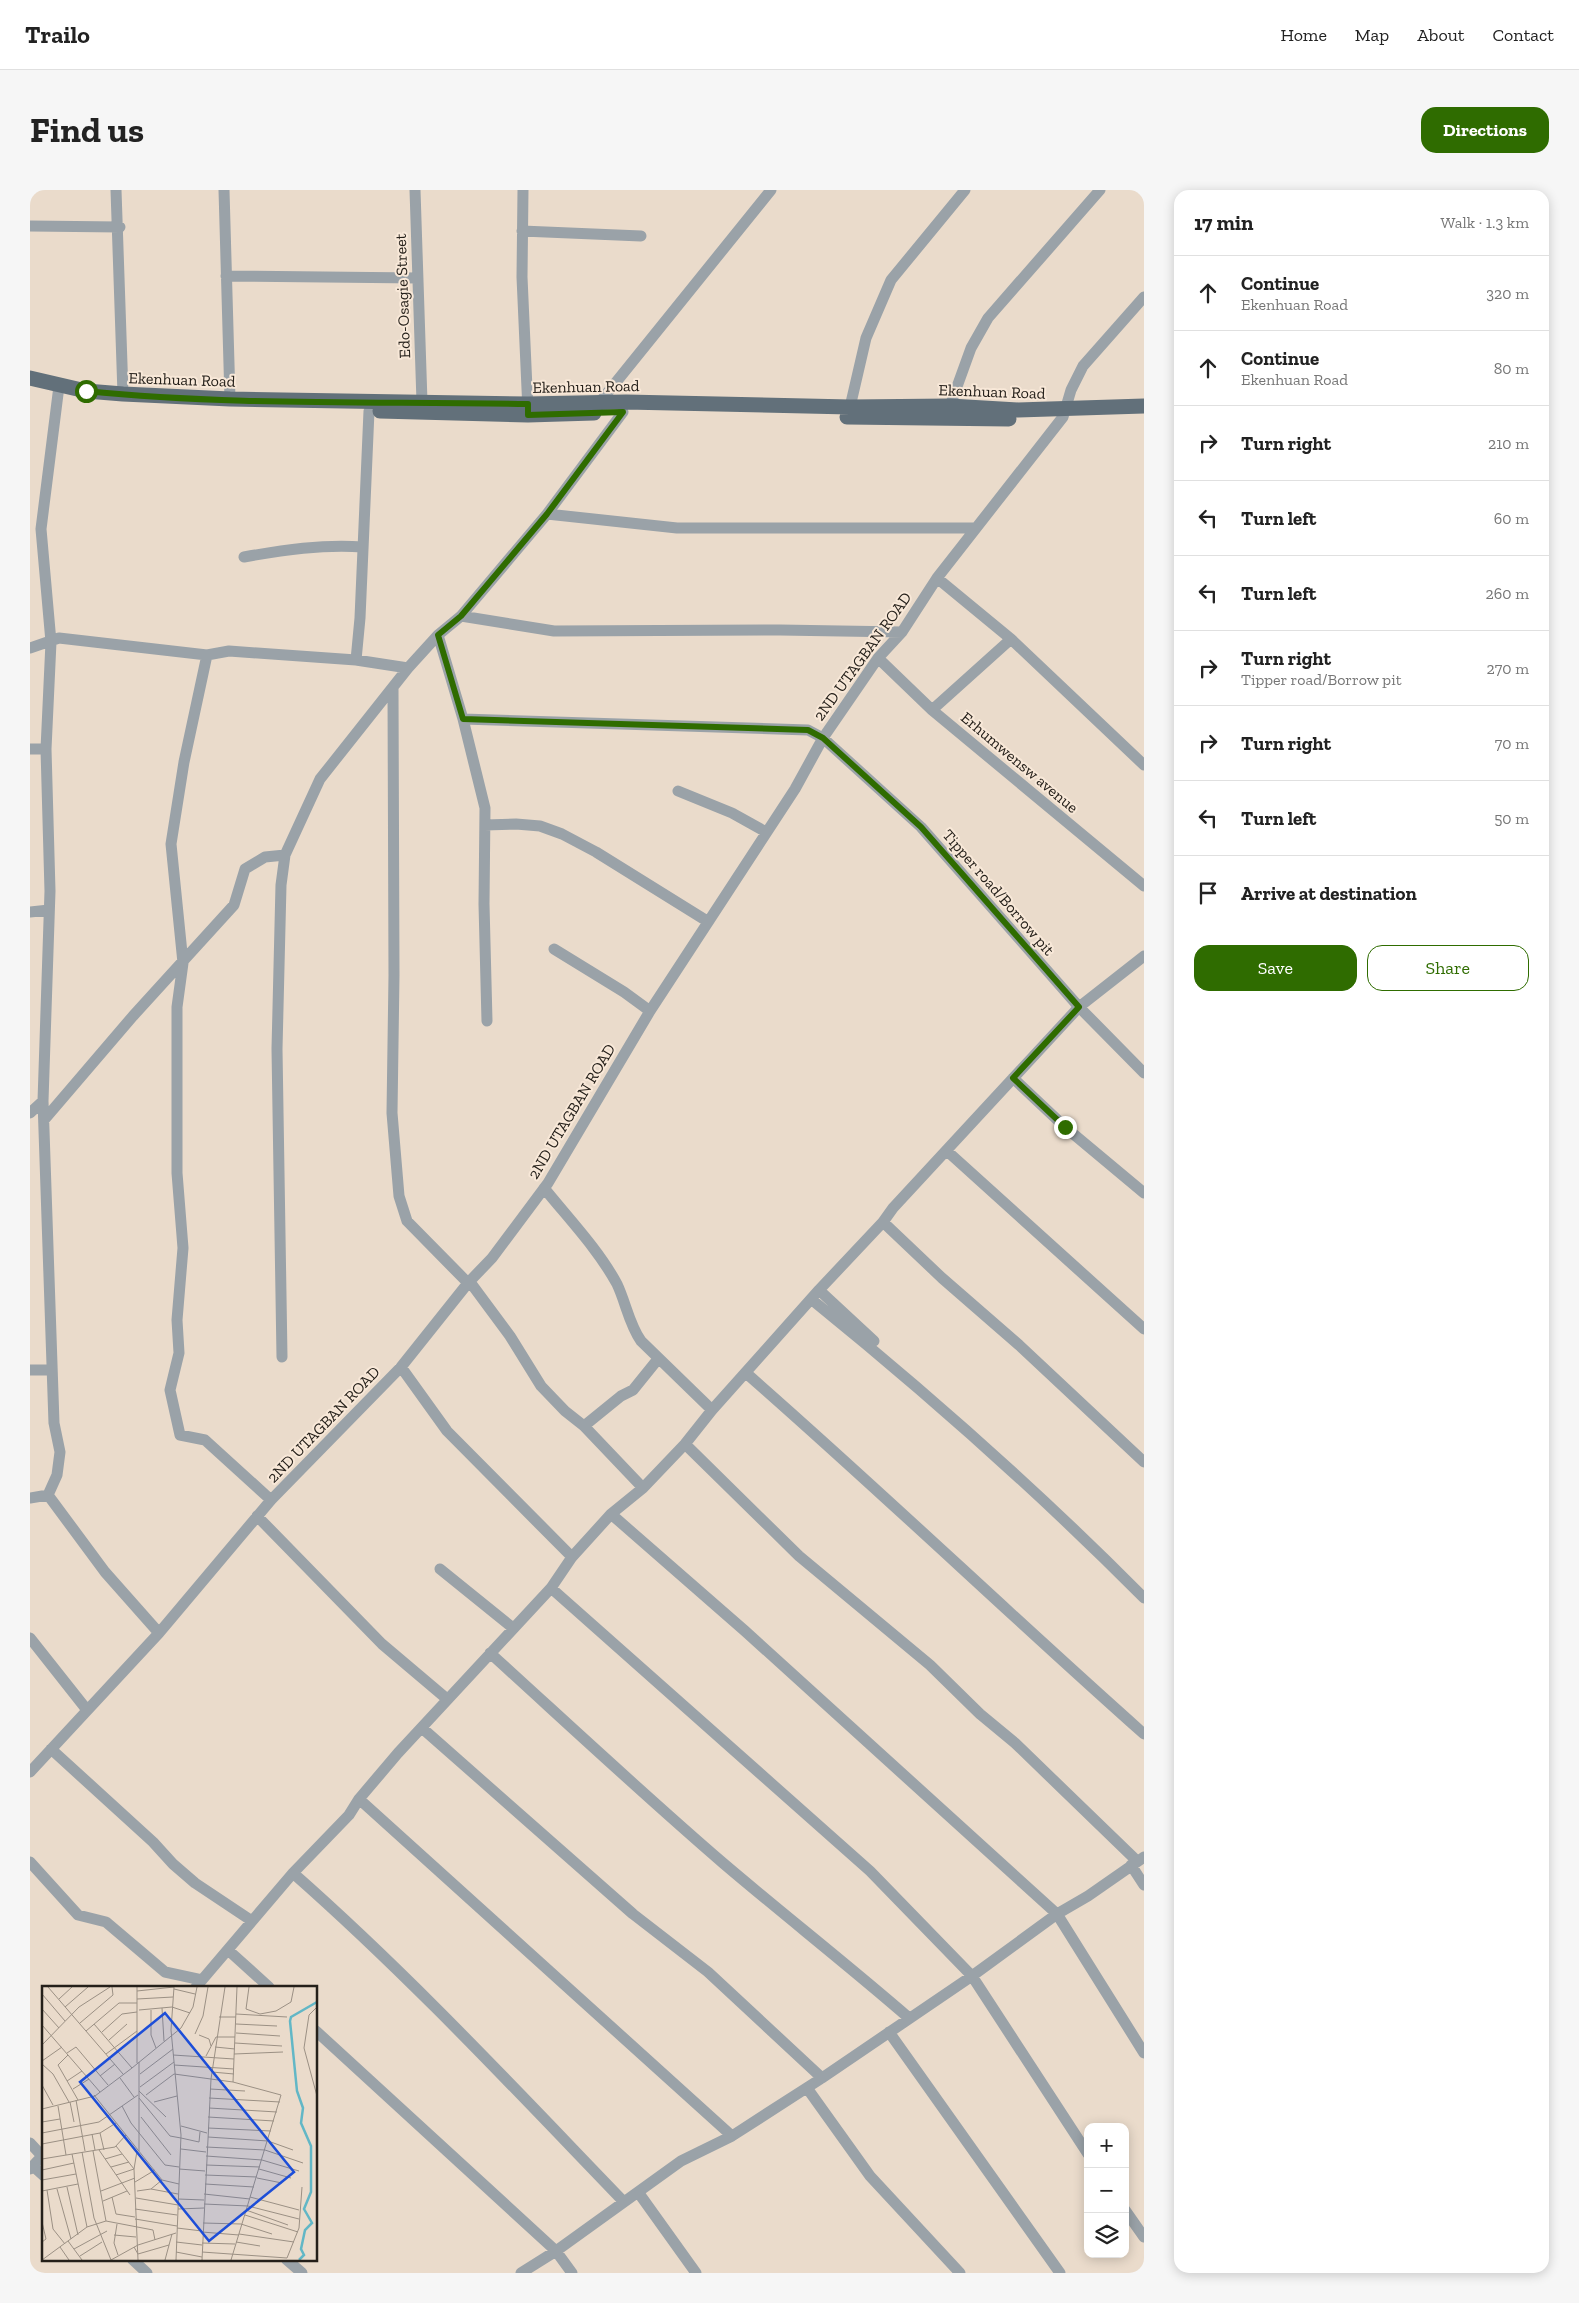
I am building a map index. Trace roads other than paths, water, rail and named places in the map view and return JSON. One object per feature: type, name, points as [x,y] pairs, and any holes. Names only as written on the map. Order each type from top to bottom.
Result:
[{"type":"main road","name":"Ekenhuan Road","points":[[30,378],[58,390],[132,403],[369,411],[528,410],[954,419],[1065,413],[1144,406]]},
{"type":"main road","name":"Ekenhuan Road","points":[[30,387],[230,399],[422,402],[528,410],[600,402],[850,407],[950,406],[1065,413],[1144,414]]},
{"type":"street","points":[[116,190],[123,394]]},
{"type":"street","points":[[224,190],[230,399]]},
{"type":"street","name":"Edo-Osagie Street","points":[[415,190],[422,402]]},
{"type":"street","points":[[523,190],[522,231],[528,410]]},
{"type":"street","points":[[600,402],[771,190]]},
{"type":"street","points":[[850,407],[866,338],[891,280],[964,190]]},
{"type":"street","points":[[950,406],[971,348],[988,318],[1100,190]]},
{"type":"street","points":[[30,226],[120,227]]},
{"type":"street","points":[[522,231],[641,236]]},
{"type":"street","points":[[226,276],[418,278]]},
{"type":"street","points":[[1065,413],[1071,390],[1083,366],[1144,297]]},
{"type":"street","points":[[48,1495],[57,1475],[60,1452],[54,1423],[43,1101],[49,910],[46,750],[52,642],[41,529],[58,390]]},
{"type":"street","points":[[356,660],[369,411]]},
{"type":"street","points":[[282,1357],[277,1049],[281,885],[285,855],[320,779],[408,668],[438,635],[461,616],[547,514],[623,412]]},
{"type":"street","name":"2ND UTAGBAN ROAD","points":[[30,1772],[158,1633],[271,1500],[402,1367],[469,1282],[492,1258],[544,1188],[650,1011],[795,789],[823,738],[878,658],[902,632],[937,578],[1065,413]]},
{"type":"street","points":[[547,514],[677,528],[975,528]]},
{"type":"street","points":[[244,557],[282,550],[338,545],[363,547]]},
{"type":"street","points":[[937,578],[1011,639],[1144,765]]},
{"type":"street","points":[[461,616],[554,631],[780,630],[902,632]]},
{"type":"street","points":[[438,635],[463,719],[485,808],[484,904],[487,1021]]},
{"type":"street","points":[[30,648],[59,638],[207,655],[229,651],[356,660],[408,668]]},
{"type":"street","points":[[932,710],[1011,639]]},
{"type":"street","points":[[207,655],[184,762],[171,844],[183,963],[177,1008],[177,1173],[183,1248],[177,1320],[179,1353],[170,1390],[180,1435],[205,1440],[271,1500]]},
{"type":"street","name":"Erhumwensw avenue","points":[[878,658],[932,710],[1144,886]]},
{"type":"street","points":[[394,688],[392,1113],[399,1196],[407,1221],[469,1282],[510,1336],[541,1386],[584,1426],[643,1488]]},
{"type":"street","points":[[463,719],[808,730],[823,738]]},
{"type":"street","name":"Tipper road/Borrow pit","points":[[823,738],[921,827],[1079,1007],[1144,1073]]},
{"type":"street","points":[[30,750],[46,750]]},
{"type":"street","points":[[678,791],[732,813],[766,832]]},
{"type":"street","points":[[485,825],[516,824],[540,826],[562,834],[596,852],[707,921]]},
{"type":"street","points":[[44,1120],[133,1016],[234,905],[245,869],[265,857],[285,855]]},
{"type":"street","points":[[30,912],[49,910]]},
{"type":"street","points":[[554,949],[616,987],[650,1011]]},
{"type":"street","points":[[30,1862],[78,1915],[106,1922],[165,1972],[199,1983],[294,1873],[349,1814],[447,1699],[551,1588],[572,1558],[611,1514],[643,1488],[685,1444],[712,1410],[815,1294],[1079,1007],[1143,958]]},
{"type":"street","points":[[1013,1078],[1065,1127],[1144,1193]]},
{"type":"street","points":[[30,1113],[43,1101]]},
{"type":"street","points":[[947,1151],[1144,1329]]},
{"type":"street","points":[[544,1188],[594,1249],[617,1284],[633,1329],[641,1341],[712,1410]]},
{"type":"street","points":[[883,1222],[1144,1461]]},
{"type":"street","points":[[815,1294],[1144,1588]]},
{"type":"street","points":[[815,1294],[875,1351],[1085,1539],[1144,1598]]},
{"type":"street","points":[[584,1426],[621,1396],[633,1390],[658,1359]]},
{"type":"street","points":[[402,1367],[447,1432],[572,1558]]},
{"type":"street","points":[[30,1370],[52,1370]]},
{"type":"street","points":[[746,1373],[860,1473],[1144,1734]]},
{"type":"street","points":[[685,1444],[799,1556],[930,1666],[980,1714],[1015,1743],[1138,1861],[1144,1885]]},
{"type":"street","points":[[30,1498],[48,1495]]},
{"type":"street","points":[[48,1495],[105,1572],[158,1633]]},
{"type":"street","points":[[611,1514],[775,1657],[1057,1914],[1144,2053]]},
{"type":"street","points":[[257,1516],[382,1644],[447,1699]]},
{"type":"street","points":[[440,1569],[513,1628]]},
{"type":"street","points":[[551,1588],[870,1871],[972,1976],[1084,2148]]},
{"type":"street","points":[[30,1638],[87,1710]]},
{"type":"street","points":[[490,1653],[721,1861],[794,1923],[841,1958],[909,2018]]},
{"type":"street","points":[[422,1728],[633,1914],[708,1972],[822,2078]]},
{"type":"street","points":[[51,1749],[195,1883],[252,1921]]},
{"type":"street","points":[[360,1799],[732,2136]]},
{"type":"street","points":[[523,2272],[556,2251],[681,2161],[732,2136],[822,2078],[972,1976],[1057,1914],[1088,1896],[1138,1861]]},
{"type":"street","points":[[294,1873],[348,1921],[411,1982],[624,2202]]},
{"type":"street","points":[[228,1950],[268,1986]]},
{"type":"street","points":[[889,2032],[1060,2273]]},
{"type":"street","points":[[318,2033],[556,2251],[572,2273]]},
{"type":"street","points":[[807,2088],[870,2176],[960,2273]]},
{"type":"street","points":[[30,2143],[42,2154]]},
{"type":"street","points":[[42,2156],[31,2167],[42,2175]]},
{"type":"street","points":[[638,2192],[696,2273]]},
{"type":"street","points":[[1127,2213],[1144,2237]]},
{"type":"street","points":[[133,2260],[147,2273]]},
{"type":"street","points":[[287,2260],[302,2273]]}]
